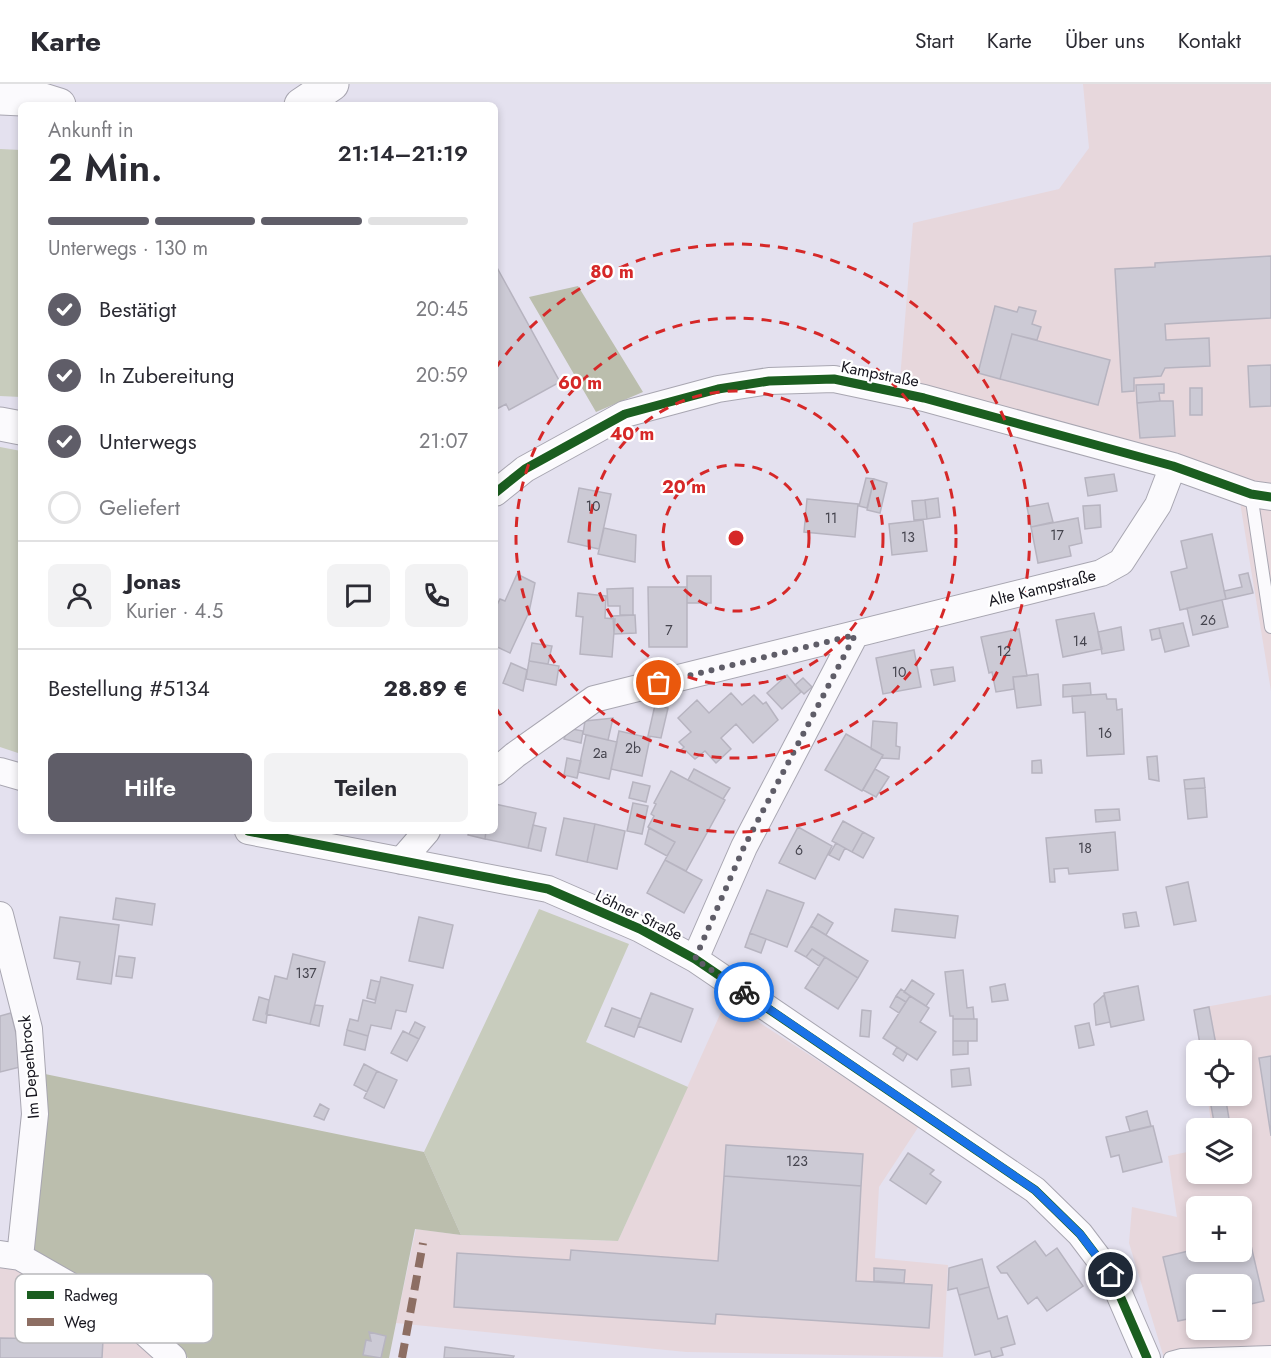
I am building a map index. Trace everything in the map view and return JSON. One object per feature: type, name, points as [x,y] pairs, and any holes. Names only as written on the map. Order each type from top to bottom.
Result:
[{"type":"highway","points":[[305,102],[332,84]]},
{"type":"highway","points":[[0,98],[49,102]]},
{"type":"highway","points":[[0,424],[18,427]]},
{"type":"street","name":"Kampstraße","points":[[498,491],[525,469],[625,414],[718,389],[769,381],[834,379],[913,396],[1173,466],[1261,496]]},
{"type":"street","name":"Alte Kampstraße","points":[[498,769],[594,699],[1101,573],[1121,562],[1158,505],[1173,466]]},
{"type":"street","points":[[695,959],[744,847],[855,635]]},
{"type":"street","points":[[0,771],[18,776]]},
{"type":"street","name":"Löhner Straße","points":[[277,834],[306,837],[401,861],[548,889],[640,928],[695,959],[1035,1190],[1080,1234],[1111,1275],[1147,1358]]},
{"type":"street","points":[[401,861],[424,834]]},
{"type":"street","name":"Im Depenbrock","points":[[0,915],[29,1029],[35,1114],[10,1256],[44,1274]]},
{"type":"street","name":"Im Depenbrock","points":[[156,1343],[173,1358]]},
{"type":"lane","points":[[1261,496],[1271,627]]},
{"type":"lane","points":[[1170,1358],[1181,1355],[1271,1352]]},
{"type":"shaded area","points":[[1083,84],[1271,84],[1271,691],[1236,478],[900,379],[913,223],[1059,189],[1089,148]]},
{"type":"shaded area","points":[[1271,995],[1271,1358],[1164,1358],[1129,1243],[1132,1207],[1177,1217],[1168,1156],[1186,1152],[1186,1184],[1252,1184],[1252,1118],[1210,1118],[1209,1106],[1252,1106],[1252,1040],[1199,1040],[1194,1009]]},
{"type":"shaded area","points":[[726,1001],[919,1126],[879,1187],[875,1258],[948,1265],[943,1357],[686,1352],[396,1323],[416,1229],[461,1235],[618,1241]]},
{"type":"shaded area","points":[[30,1252],[71,1274],[15,1274],[15,1343],[173,1343],[188,1358],[0,1358],[0,1263]]},
{"type":"green space","points":[[0,149],[18,150],[18,397],[0,396]]},
{"type":"green space","points":[[578,286],[643,392],[596,412],[529,297]]},
{"type":"green space","points":[[0,447],[18,450],[18,753],[0,747]]},
{"type":"green space","points":[[539,909],[629,944],[586,1042],[688,1087],[618,1241],[461,1235],[424,1152]]},
{"type":"green space","points":[[45,1074],[424,1152],[461,1235],[415,1229],[389,1358],[188,1358],[173,1343],[213,1343],[213,1274],[71,1274],[30,1252]]},
{"type":"building","points":[[1271,256],[1271,318],[1165,324],[1166,340],[1209,338],[1210,366],[1165,368],[1161,376],[1134,378],[1134,391],[1122,392],[1115,269],[1155,267],[1155,263]]},
{"type":"building","points":[[498,269],[560,382],[509,410],[506,404],[498,408]]},
{"type":"building","points":[[995,306],[1017,312],[1019,307],[1036,311],[1032,324],[1041,327],[1037,340],[1012,334],[1000,379],[978,373]]},
{"type":"building","points":[[1012,334],[1110,360],[1098,405],[1000,379]]},
{"type":"building","points":[[1271,365],[1271,406],[1250,407],[1248,366]]},
{"type":"building","points":[[1164,384],[1164,393],[1159,393],[1160,401],[1137,403],[1136,385]]},
{"type":"building","points":[[1190,388],[1202,388],[1202,415],[1190,415]]},
{"type":"building","points":[[1173,401],[1175,436],[1140,438],[1137,403]]},
{"type":"building","points":[[1114,474],[1117,491],[1088,496],[1085,478]]},
{"type":"building","points":[[866,478],[874,479],[867,508],[859,506]]},
{"type":"building","points":[[874,479],[887,483],[880,513],[867,510]]},
{"type":"building","points":[[579,488],[611,494],[599,549],[568,542]]},
{"type":"building","points":[[938,498],[940,517],[927,519],[925,500]]},
{"type":"building","points":[[807,499],[858,504],[855,537],[804,532]]},
{"type":"building","points":[[925,500],[927,519],[914,520],[912,501]]},
{"type":"building","points":[[1048,503],[1053,522],[1031,527],[1027,507]]},
{"type":"building","points":[[1100,505],[1101,527],[1085,529],[1083,506]]},
{"type":"building","points":[[1078,518],[1082,543],[1069,546],[1071,556],[1038,563],[1031,527]]},
{"type":"building","points":[[923,520],[927,551],[892,555],[889,524]]},
{"type":"building","points":[[604,528],[636,535],[635,562],[598,554]]},
{"type":"building","points":[[1212,534],[1226,599],[1180,610],[1171,572],[1187,568],[1181,541]]},
{"type":"building","points":[[1248,573],[1253,593],[1226,599],[1224,591],[1242,587],[1239,575]]},
{"type":"building","points":[[517,574],[535,583],[529,612],[510,653],[498,647],[498,603],[500,599],[505,601]]},
{"type":"building","points":[[687,576],[711,576],[711,603],[687,603]]},
{"type":"building","points":[[648,587],[687,587],[687,647],[649,647]]},
{"type":"building","points":[[633,588],[633,615],[620,615],[620,606],[608,606],[607,589]]},
{"type":"building","points":[[578,593],[606,596],[605,618],[615,619],[612,657],[580,654],[583,617],[576,616]]},
{"type":"building","points":[[1222,600],[1228,627],[1193,635],[1187,608]]},
{"type":"building","points":[[1094,613],[1102,649],[1063,657],[1056,620]]},
{"type":"building","points":[[635,615],[636,633],[614,634],[613,616]]},
{"type":"building","points":[[1183,623],[1189,646],[1165,652],[1159,628]]},
{"type":"building","points":[[1121,627],[1124,650],[1102,654],[1098,632]]},
{"type":"building","points":[[1159,628],[1161,638],[1152,640],[1150,630]]},
{"type":"building","points":[[1019,629],[1027,676],[1013,677],[1014,689],[996,692],[981,637]]},
{"type":"building","points":[[532,643],[552,646],[548,664],[529,661]]},
{"type":"building","points":[[914,650],[921,687],[883,694],[876,658]]},
{"type":"building","points":[[529,661],[559,666],[556,685],[526,679]]},
{"type":"building","points":[[511,663],[527,670],[523,691],[503,683]]},
{"type":"building","points":[[953,667],[955,681],[934,685],[931,670]]},
{"type":"building","points":[[1038,674],[1041,705],[1017,708],[1013,677]]},
{"type":"building","points":[[787,675],[801,692],[782,709],[767,693]]},
{"type":"building","points":[[803,678],[812,687],[804,694],[795,685]]},
{"type":"building","points":[[1090,683],[1091,695],[1063,697],[1063,685]]},
{"type":"building","points":[[731,693],[742,705],[754,695],[763,704],[766,702],[778,720],[753,743],[736,724],[721,738],[731,749],[716,763],[705,751],[695,759],[686,751],[683,753],[681,750],[684,747],[679,742],[691,732],[678,718],[697,700],[709,713]]},
{"type":"building","points":[[1106,694],[1107,699],[1116,699],[1117,710],[1122,709],[1124,754],[1087,756],[1085,712],[1073,713],[1072,696]]},
{"type":"building","points":[[655,705],[668,708],[661,738],[648,736]]},
{"type":"building","points":[[613,718],[608,740],[583,734],[585,721]]},
{"type":"building","points":[[873,721],[897,723],[896,746],[900,747],[899,759],[882,758],[883,755],[871,749]]},
{"type":"building","points":[[572,729],[583,731],[581,743],[564,739],[566,733]]},
{"type":"building","points":[[619,731],[650,738],[642,776],[611,769]]},
{"type":"building","points":[[846,734],[883,755],[862,791],[825,770]]},
{"type":"building","points":[[586,735],[617,742],[609,779],[578,772]]},
{"type":"building","points":[[1157,756],[1159,781],[1149,779],[1147,757]]},
{"type":"building","points":[[567,758],[581,761],[577,778],[564,775]]},
{"type":"building","points":[[1041,760],[1042,773],[1032,773],[1032,761]]},
{"type":"building","points":[[694,769],[730,788],[723,799],[688,780]]},
{"type":"building","points":[[875,769],[889,777],[876,797],[863,790]]},
{"type":"building","points":[[671,771],[725,800],[686,871],[665,860],[675,842],[648,827],[654,816],[651,814],[656,804],[654,803]]},
{"type":"building","points":[[1204,778],[1205,788],[1185,789],[1184,780]]},
{"type":"building","points":[[633,782],[650,786],[646,802],[629,798]]},
{"type":"building","points":[[1205,788],[1207,817],[1188,819],[1185,789]]},
{"type":"building","points":[[633,803],[648,806],[642,834],[627,831]]},
{"type":"building","points":[[498,805],[536,813],[528,848],[485,839],[486,834],[498,834]]},
{"type":"building","points":[[1119,809],[1120,820],[1096,822],[1095,810]]},
{"type":"building","points":[[564,818],[595,824],[587,862],[556,855]]},
{"type":"building","points":[[843,821],[863,832],[852,852],[832,841]]},
{"type":"building","points":[[595,824],[625,831],[617,869],[587,862]]},
{"type":"building","points":[[533,825],[546,828],[541,851],[528,848]]},
{"type":"building","points":[[798,827],[832,846],[815,879],[779,863]]},
{"type":"building","points":[[649,828],[675,842],[667,856],[645,844]]},
{"type":"building","points":[[863,832],[874,838],[863,858],[852,852]]},
{"type":"building","points":[[1115,832],[1118,870],[1069,874],[1068,868],[1054,869],[1055,882],[1050,882],[1046,838]]},
{"type":"building","points":[[468,834],[486,834],[485,839]]},
{"type":"building","points":[[836,843],[845,848],[839,860],[829,855]]},
{"type":"building","points":[[665,860],[702,880],[684,913],[647,893]]},
{"type":"building","points":[[1188,882],[1196,921],[1174,925],[1166,887]]},
{"type":"building","points":[[767,890],[804,903],[787,947],[750,933]]},
{"type":"building","points":[[116,898],[155,904],[152,925],[113,919]]},
{"type":"building","points":[[895,909],[958,916],[955,938],[892,931]]},
{"type":"building","points":[[1136,912],[1139,926],[1125,928],[1123,914]]},
{"type":"building","points":[[818,914],[833,923],[826,935],[811,926]]},
{"type":"building","points":[[60,917],[119,925],[111,984],[77,979],[80,962],[54,958]]},
{"type":"building","points":[[419,917],[453,925],[443,968],[409,961]]},
{"type":"building","points":[[811,926],[868,961],[858,978],[812,949],[806,957],[795,951]]},
{"type":"building","points":[[750,933],[766,939],[761,953],[745,947]]},
{"type":"building","points":[[812,949],[825,957],[819,966],[806,957]]},
{"type":"building","points":[[293,954],[325,962],[310,1024],[266,1014],[275,976],[287,979]]},
{"type":"building","points":[[119,956],[135,958],[132,978],[116,976]]},
{"type":"building","points":[[825,957],[858,978],[838,1009],[805,988]]},
{"type":"building","points":[[963,970],[967,1008],[973,1007],[974,1019],[953,1019],[953,1016],[950,1016],[945,972]]},
{"type":"building","points":[[381,977],[413,985],[406,1012],[396,1010],[391,1029],[371,1025],[368,1036],[347,1030],[350,1019],[358,1021],[363,1000],[375,1003]]},
{"type":"building","points":[[371,980],[380,982],[375,1000],[367,998]]},
{"type":"building","points":[[912,980],[934,994],[926,1006],[904,992]]},
{"type":"building","points":[[1005,984],[1008,1000],[992,1002],[990,987]]},
{"type":"building","points":[[1138,986],[1144,1020],[1111,1027],[1104,993]]},
{"type":"building","points":[[901,989],[910,996],[906,1002],[896,996]]},
{"type":"building","points":[[651,993],[693,1009],[681,1042],[638,1026]]},
{"type":"building","points":[[1104,995],[1110,1022],[1096,1025],[1094,1004]]},
{"type":"building","points":[[896,996],[906,1002],[899,1013],[890,1007]]},
{"type":"building","points":[[910,996],[929,1008],[920,1022],[936,1032],[917,1060],[883,1038]]},
{"type":"building","points":[[259,997],[269,1000],[266,1023],[253,1020]]},
{"type":"building","points":[[315,1005],[323,1006],[319,1026],[310,1024]]},
{"type":"building","points":[[1209,1007],[1215,1040],[1199,1040],[1194,1010]]},
{"type":"building","points":[[612,1008],[641,1019],[634,1037],[605,1026]]},
{"type":"building","points":[[862,1010],[871,1011],[869,1037],[860,1036]]},
{"type":"building","points":[[11,1013],[24,1066],[0,1072],[0,1016]]},
{"type":"building","points":[[953,1019],[977,1019],[977,1041],[953,1041]]},
{"type":"building","points":[[415,1022],[425,1027],[419,1039],[409,1034]]},
{"type":"building","points":[[1089,1023],[1094,1045],[1079,1048],[1075,1026]]},
{"type":"building","points":[[347,1030],[368,1036],[365,1050],[344,1045]]},
{"type":"building","points":[[403,1031],[419,1039],[407,1061],[391,1053]]},
{"type":"building","points":[[953,1041],[968,1041],[968,1054],[953,1055]]},
{"type":"building","points":[[897,1047],[907,1054],[903,1061],[893,1054]]},
{"type":"building","points":[[1271,1056],[1271,1136],[1259,1058]]},
{"type":"building","points":[[364,1064],[377,1071],[367,1092],[354,1085]]},
{"type":"building","points":[[969,1068],[971,1085],[952,1087],[951,1070]]},
{"type":"building","points":[[377,1071],[397,1080],[384,1108],[364,1098]]},
{"type":"building","points":[[320,1104],[329,1109],[324,1120],[314,1116]]},
{"type":"building","points":[[1211,1106],[1227,1106],[1229,1118],[1213,1118]]},
{"type":"building","points":[[1147,1111],[1151,1126],[1130,1131],[1126,1117]]},
{"type":"building","points":[[1153,1126],[1162,1162],[1123,1172],[1119,1155],[1111,1157],[1106,1137]]},
{"type":"building","points":[[726,1145],[863,1154],[861,1186],[724,1176]]},
{"type":"building","points":[[908,1153],[934,1170],[930,1174],[941,1182],[926,1204],[890,1180]]},
{"type":"building","points":[[724,1176],[861,1186],[856,1281],[932,1285],[929,1328],[716,1314],[715,1324],[454,1307],[457,1253],[570,1260],[571,1250],[718,1261]]},
{"type":"building","points":[[1035,1241],[1046,1256],[1057,1248],[1083,1286],[1047,1311],[1037,1297],[1028,1304],[1007,1273],[1001,1273],[997,1267]]},
{"type":"building","points":[[1252,1250],[1264,1301],[1252,1304],[1252,1274],[1186,1274],[1186,1319],[1178,1321],[1163,1257],[1186,1252],[1186,1262],[1252,1262]]},
{"type":"building","points":[[982,1259],[989,1287],[959,1295],[957,1288],[948,1290],[949,1268]]},
{"type":"building","points":[[874,1268],[905,1270],[904,1283],[874,1281]]},
{"type":"building","points":[[989,1287],[998,1319],[1007,1316],[1015,1344],[1001,1348],[1003,1355],[992,1358],[990,1351],[975,1355],[959,1295]]},
{"type":"building","points":[[369,1332],[386,1336],[381,1358],[363,1355],[366,1340],[371,1341]]},
{"type":"building","points":[[0,1338],[15,1338],[15,1343],[103,1343],[102,1358],[0,1358]]},
{"type":"building","points":[[445,1347],[514,1356],[513,1358],[444,1358]]},
{"type":"marked path","points":[[402,1358],[423,1243]]},
{"type":"cycle path","points":[[498,491],[525,469],[625,414],[718,389],[769,381],[834,379],[924,398],[1173,466],[1251,494],[1271,497]]},
{"type":"cycle path","points":[[264,834],[548,889],[640,929],[695,959],[1035,1190],[1080,1234],[1111,1275],[1147,1358]]},
{"type":"way so far","points":[[659,683],[855,635],[744,847],[695,959],[744,992]]},
{"type":"route","points":[[744,992],[1035,1190],[1080,1234],[1111,1275]]}]
